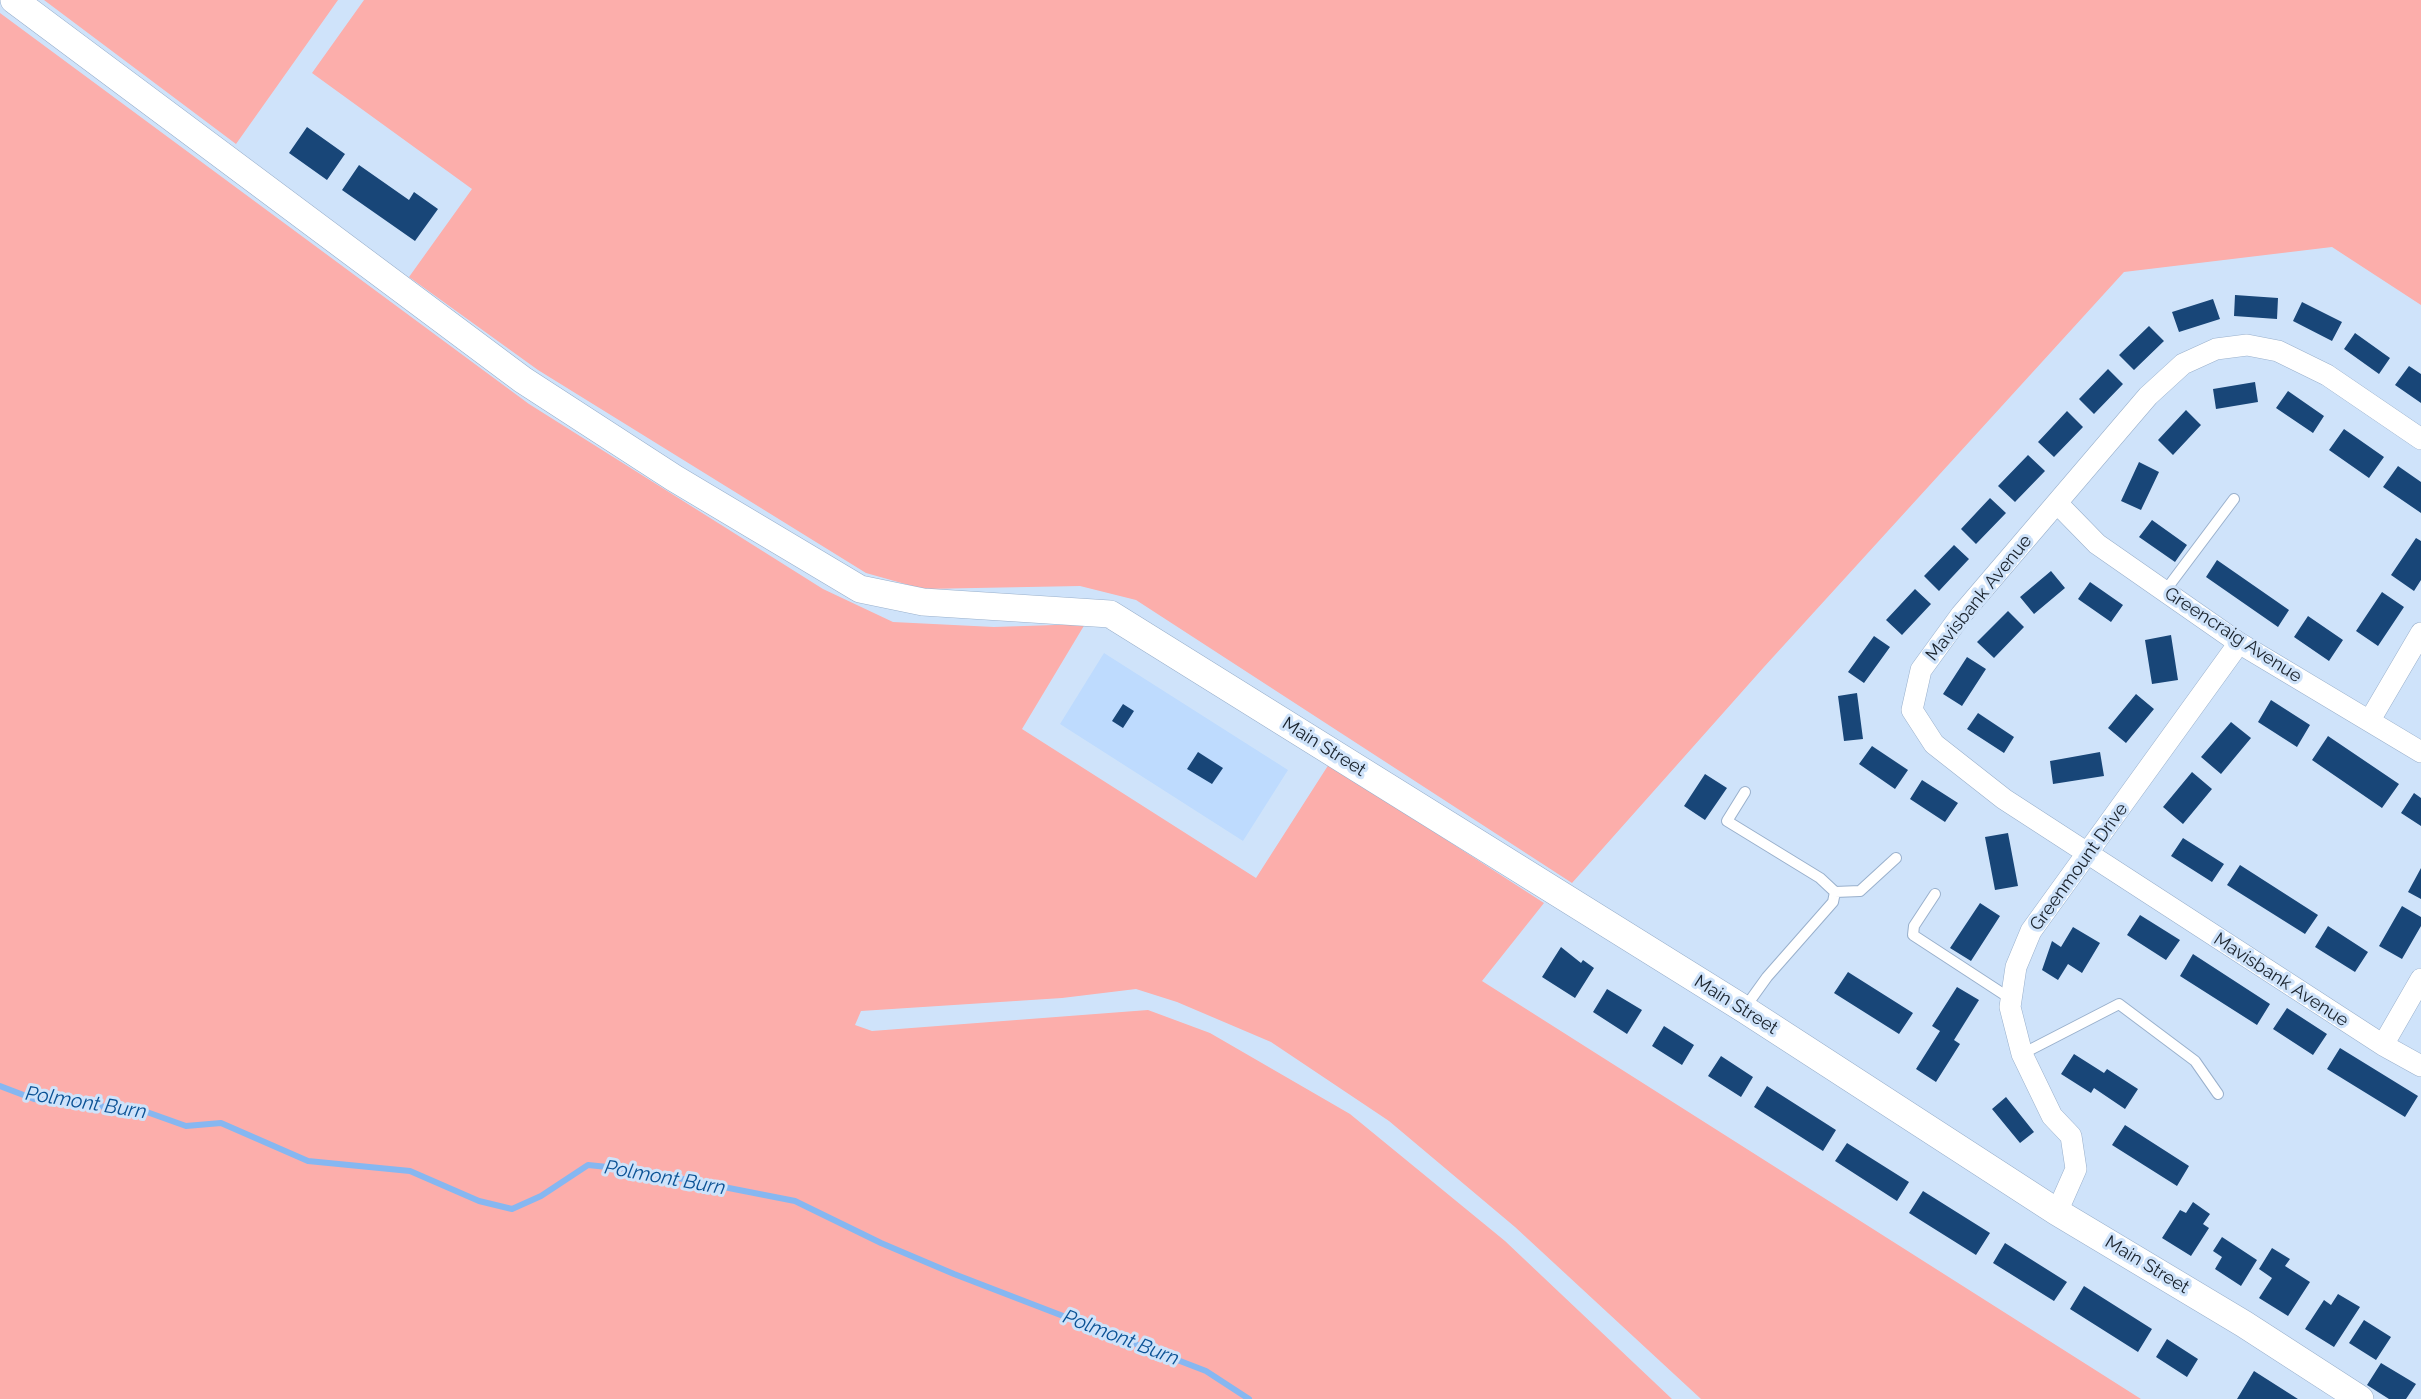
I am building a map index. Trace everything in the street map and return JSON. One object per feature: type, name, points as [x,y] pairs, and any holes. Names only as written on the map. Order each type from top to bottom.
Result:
[{"type":"street","name":"Main Street","points":[[14,0],[523,380],[674,478],[860,589],[923,602],[1110,614],[1744,1009],[2057,1212],[2244,1324],[2360,1399]]},
{"type":"street","name":"Mavisbank Avenue","points":[[2421,439],[2327,375],[2278,351],[2247,345],[2216,349],[2183,364],[2148,396],[1961,615],[1922,670],[1912,710],[1934,744],[2004,800],[2383,1046],[2421,1066]]},
{"type":"street","name":"Greencraig Avenue","points":[[2057,503],[2097,544],[2239,643],[2421,752]]},
{"type":"street","points":[[2370,720],[2421,633]]},
{"type":"street","name":"Greenmount Drive","points":[[2057,1212],[2076,1169],[2071,1136],[2052,1116],[2022,1054],[2010,1007],[2016,967],[2031,931],[2239,643]]},
{"type":"street","points":[[2383,1046],[2421,979]]},
{"type":"lane","points":[[2165,591],[2234,499]]},
{"type":"lane","points":[[1744,1009],[1767,977],[1833,902],[1834,892],[1821,878],[1727,821],[1745,792]]},
{"type":"lane","points":[[1834,892],[1860,891],[1896,858]]},
{"type":"lane","points":[[1935,894],[1914,926],[1913,935],[2011,999]]},
{"type":"lane","points":[[2022,1054],[2119,1004],[2195,1061],[2218,1094]]},
{"type":"shaded area","points":[[44,0],[338,0],[236,144]]},
{"type":"shaded area","points":[[364,0],[2421,0],[2421,305],[2332,247],[2124,272],[1764,667],[1572,883],[1136,600],[1080,586],[923,589],[866,573],[538,370],[409,277],[472,189],[312,73]]},
{"type":"shaded area","points":[[0,13],[529,404],[823,589],[893,622],[994,627],[1085,624],[1022,729],[1256,878],[1329,764],[1544,903],[1482,981],[2141,1399],[1701,1399],[1515,1227],[1389,1121],[1271,1042],[1177,1002],[1136,989],[1062,998],[861,1011],[855,1025],[872,1031],[1148,1010],[1210,1033],[1350,1114],[1505,1241],[1672,1399],[0,1399]]},
{"type":"shaded area","points":[[1104,653],[1288,770],[1243,841],[1060,724]]},
{"type":"building","points":[[307,127],[345,154],[327,180],[289,153]]},
{"type":"building","points":[[359,165],[409,200],[414,192],[438,209],[415,241],[342,190]]},
{"type":"building","points":[[2235,295],[2278,298],[2277,319],[2234,316]]},
{"type":"building","points":[[2213,299],[2220,319],[2179,332],[2172,312]]},
{"type":"building","points":[[2302,302],[2342,322],[2332,341],[2293,321]]},
{"type":"building","points":[[2149,326],[2164,341],[2134,370],[2119,355]]},
{"type":"building","points":[[2355,333],[2390,358],[2379,374],[2344,349]]},
{"type":"building","points":[[2409,366],[2421,374],[2421,403],[2395,385]]},
{"type":"building","points":[[2108,369],[2123,384],[2094,414],[2079,399]]},
{"type":"building","points":[[2255,382],[2258,402],[2216,409],[2213,389]]},
{"type":"building","points":[[2288,391],[2324,416],[2313,433],[2276,408]]},
{"type":"building","points":[[2186,410],[2201,425],[2173,455],[2158,440]]},
{"type":"building","points":[[2067,411],[2083,427],[2054,457],[2038,442]]},
{"type":"building","points":[[2344,429],[2384,457],[2369,478],[2329,450]]},
{"type":"building","points":[[2028,455],[2045,471],[2015,502],[1998,486]]},
{"type":"building","points":[[2139,462],[2159,472],[2141,510],[2121,501]]},
{"type":"building","points":[[2398,466],[2421,482],[2421,513],[2383,487]]},
{"type":"building","points":[[1990,498],[2006,513],[1976,544],[1961,529]]},
{"type":"building","points":[[2152,520],[2187,545],[2175,562],[2139,537]]},
{"type":"building","points":[[2416,538],[2421,541],[2421,580],[2414,591],[2391,575]]},
{"type":"building","points":[[1954,545],[1969,559],[1939,591],[1924,576]]},
{"type":"building","points":[[2217,560],[2289,610],[2278,627],[2206,577]]},
{"type":"building","points":[[2051,571],[2065,588],[2034,614],[2020,597]]},
{"type":"building","points":[[2090,582],[2123,605],[2111,622],[2078,599]]},
{"type":"building","points":[[1915,589],[1931,604],[1902,635],[1886,620]]},
{"type":"building","points":[[2382,592],[2404,607],[2378,646],[2356,631]]},
{"type":"building","points":[[2008,611],[2024,627],[1994,658],[1977,642]]},
{"type":"building","points":[[2308,616],[2343,640],[2329,661],[2294,637]]},
{"type":"building","points":[[2171,635],[2178,680],[2152,684],[2145,640]]},
{"type":"building","points":[[1874,636],[1890,647],[1864,683],[1848,672]]},
{"type":"building","points":[[1967,657],[1986,669],[1962,706],[1943,694]]},
{"type":"building","points":[[1857,693],[1863,739],[1844,741],[1838,696]]},
{"type":"building","points":[[2136,694],[2154,709],[2126,743],[2108,728]]},
{"type":"building","points":[[2271,700],[2310,725],[2297,747],[2258,722]]},
{"type":"building","points":[[1123,704],[1134,711],[1123,728],[1112,721]]},
{"type":"building","points":[[1978,713],[2014,737],[2004,753],[1967,729]]},
{"type":"building","points":[[2231,722],[2251,738],[2221,774],[2201,757]]},
{"type":"building","points":[[2328,736],[2399,784],[2382,808],[2312,760]]},
{"type":"building","points":[[1872,746],[1908,770],[1895,789],[1859,764]]},
{"type":"building","points":[[1198,752],[1223,768],[1212,784],[1187,769]]},
{"type":"building","points":[[2100,752],[2104,776],[2053,784],[2050,761]]},
{"type":"building","points":[[2192,772],[2212,789],[2183,824],[2163,807]]},
{"type":"building","points":[[1705,774],[1727,788],[1705,820],[1684,806]]},
{"type":"building","points":[[1922,780],[1958,803],[1945,822],[1910,799]]},
{"type":"building","points":[[2414,793],[2421,798],[2421,826],[2401,813]]},
{"type":"building","points":[[2008,833],[2018,886],[1995,890],[1985,837]]},
{"type":"building","points":[[2183,838],[2224,864],[2212,882],[2171,856]]},
{"type":"building","points":[[2240,865],[2318,915],[2305,934],[2227,885]]},
{"type":"building","points":[[2421,868],[2421,899],[2408,892]]},
{"type":"building","points":[[1980,903],[2000,916],[1971,961],[1950,948]]},
{"type":"building","points":[[2402,906],[2421,917],[2421,926],[2402,959],[2379,946]]},
{"type":"building","points":[[2140,915],[2180,940],[2166,960],[2127,935]]},
{"type":"building","points":[[2328,926],[2368,952],[2355,972],[2315,947]]},
{"type":"building","points":[[2073,927],[2100,943],[2082,973],[2068,964],[2058,980],[2042,970],[2052,941],[2061,947]]},
{"type":"building","points":[[1561,947],[1581,963],[1583,960],[1594,968],[1575,998],[1542,977]]},
{"type":"building","points":[[2193,954],[2270,1004],[2257,1025],[2180,976]]},
{"type":"building","points":[[1848,972],[1913,1013],[1899,1034],[1834,993]]},
{"type":"building","points":[[1957,987],[1979,1000],[1954,1040],[1960,1044],[1936,1082],[1916,1069],[1940,1031],[1932,1026]]},
{"type":"building","points":[[1607,989],[1642,1010],[1627,1034],[1593,1012]]},
{"type":"building","points":[[2287,1008],[2327,1034],[2313,1055],[2273,1029]]},
{"type":"building","points":[[1664,1026],[1694,1045],[1682,1065],[1652,1046]]},
{"type":"building","points":[[2340,1048],[2418,1096],[2405,1117],[2327,1069]]},
{"type":"building","points":[[2074,1054],[2104,1073],[2107,1069],[2138,1089],[2125,1109],[2094,1088],[2091,1093],[2061,1074]]},
{"type":"building","points":[[1721,1056],[1753,1077],[1741,1097],[1708,1076]]},
{"type":"building","points":[[1767,1086],[1836,1130],[1823,1151],[1754,1107]]},
{"type":"building","points":[[2006,1097],[2034,1132],[2020,1143],[1992,1109]]},
{"type":"building","points":[[2125,1125],[2189,1166],[2177,1186],[2112,1145]]},
{"type":"building","points":[[1847,1143],[1909,1182],[1897,1201],[1835,1161]]},
{"type":"building","points":[[1923,1191],[1990,1233],[1976,1255],[1909,1213]]},
{"type":"building","points":[[2193,1202],[2210,1214],[2203,1224],[2209,1228],[2191,1256],[2162,1238],[2180,1210],[2186,1213]]},
{"type":"building","points":[[2222,1237],[2257,1260],[2241,1286],[2215,1269],[2222,1257],[2213,1251]]},
{"type":"building","points":[[2005,1243],[2067,1282],[2054,1301],[1993,1263]]},
{"type":"building","points":[[2272,1248],[2290,1259],[2285,1266],[2310,1282],[2288,1316],[2259,1298],[2272,1278],[2259,1269]]},
{"type":"building","points":[[2084,1286],[2152,1329],[2138,1352],[2070,1309]]},
{"type":"building","points":[[2338,1294],[2360,1307],[2334,1347],[2305,1329],[2324,1300],[2331,1305]]},
{"type":"building","points":[[2364,1320],[2391,1337],[2376,1360],[2349,1343]]},
{"type":"building","points":[[2167,1339],[2198,1359],[2187,1377],[2156,1357]]},
{"type":"building","points":[[2381,1363],[2416,1384],[2406,1399],[2389,1399],[2367,1385]]},
{"type":"building","points":[[2254,1371],[2298,1399],[2237,1399]]},
{"type":"waterway","name":"Polmont Burn","points":[[0,1086],[34,1099],[144,1111],[186,1126],[221,1123],[308,1161],[410,1171],[479,1201],[512,1209],[541,1196],[588,1165],[637,1170],[795,1201],[881,1243],[954,1274],[1206,1371],[1249,1399]]}]
